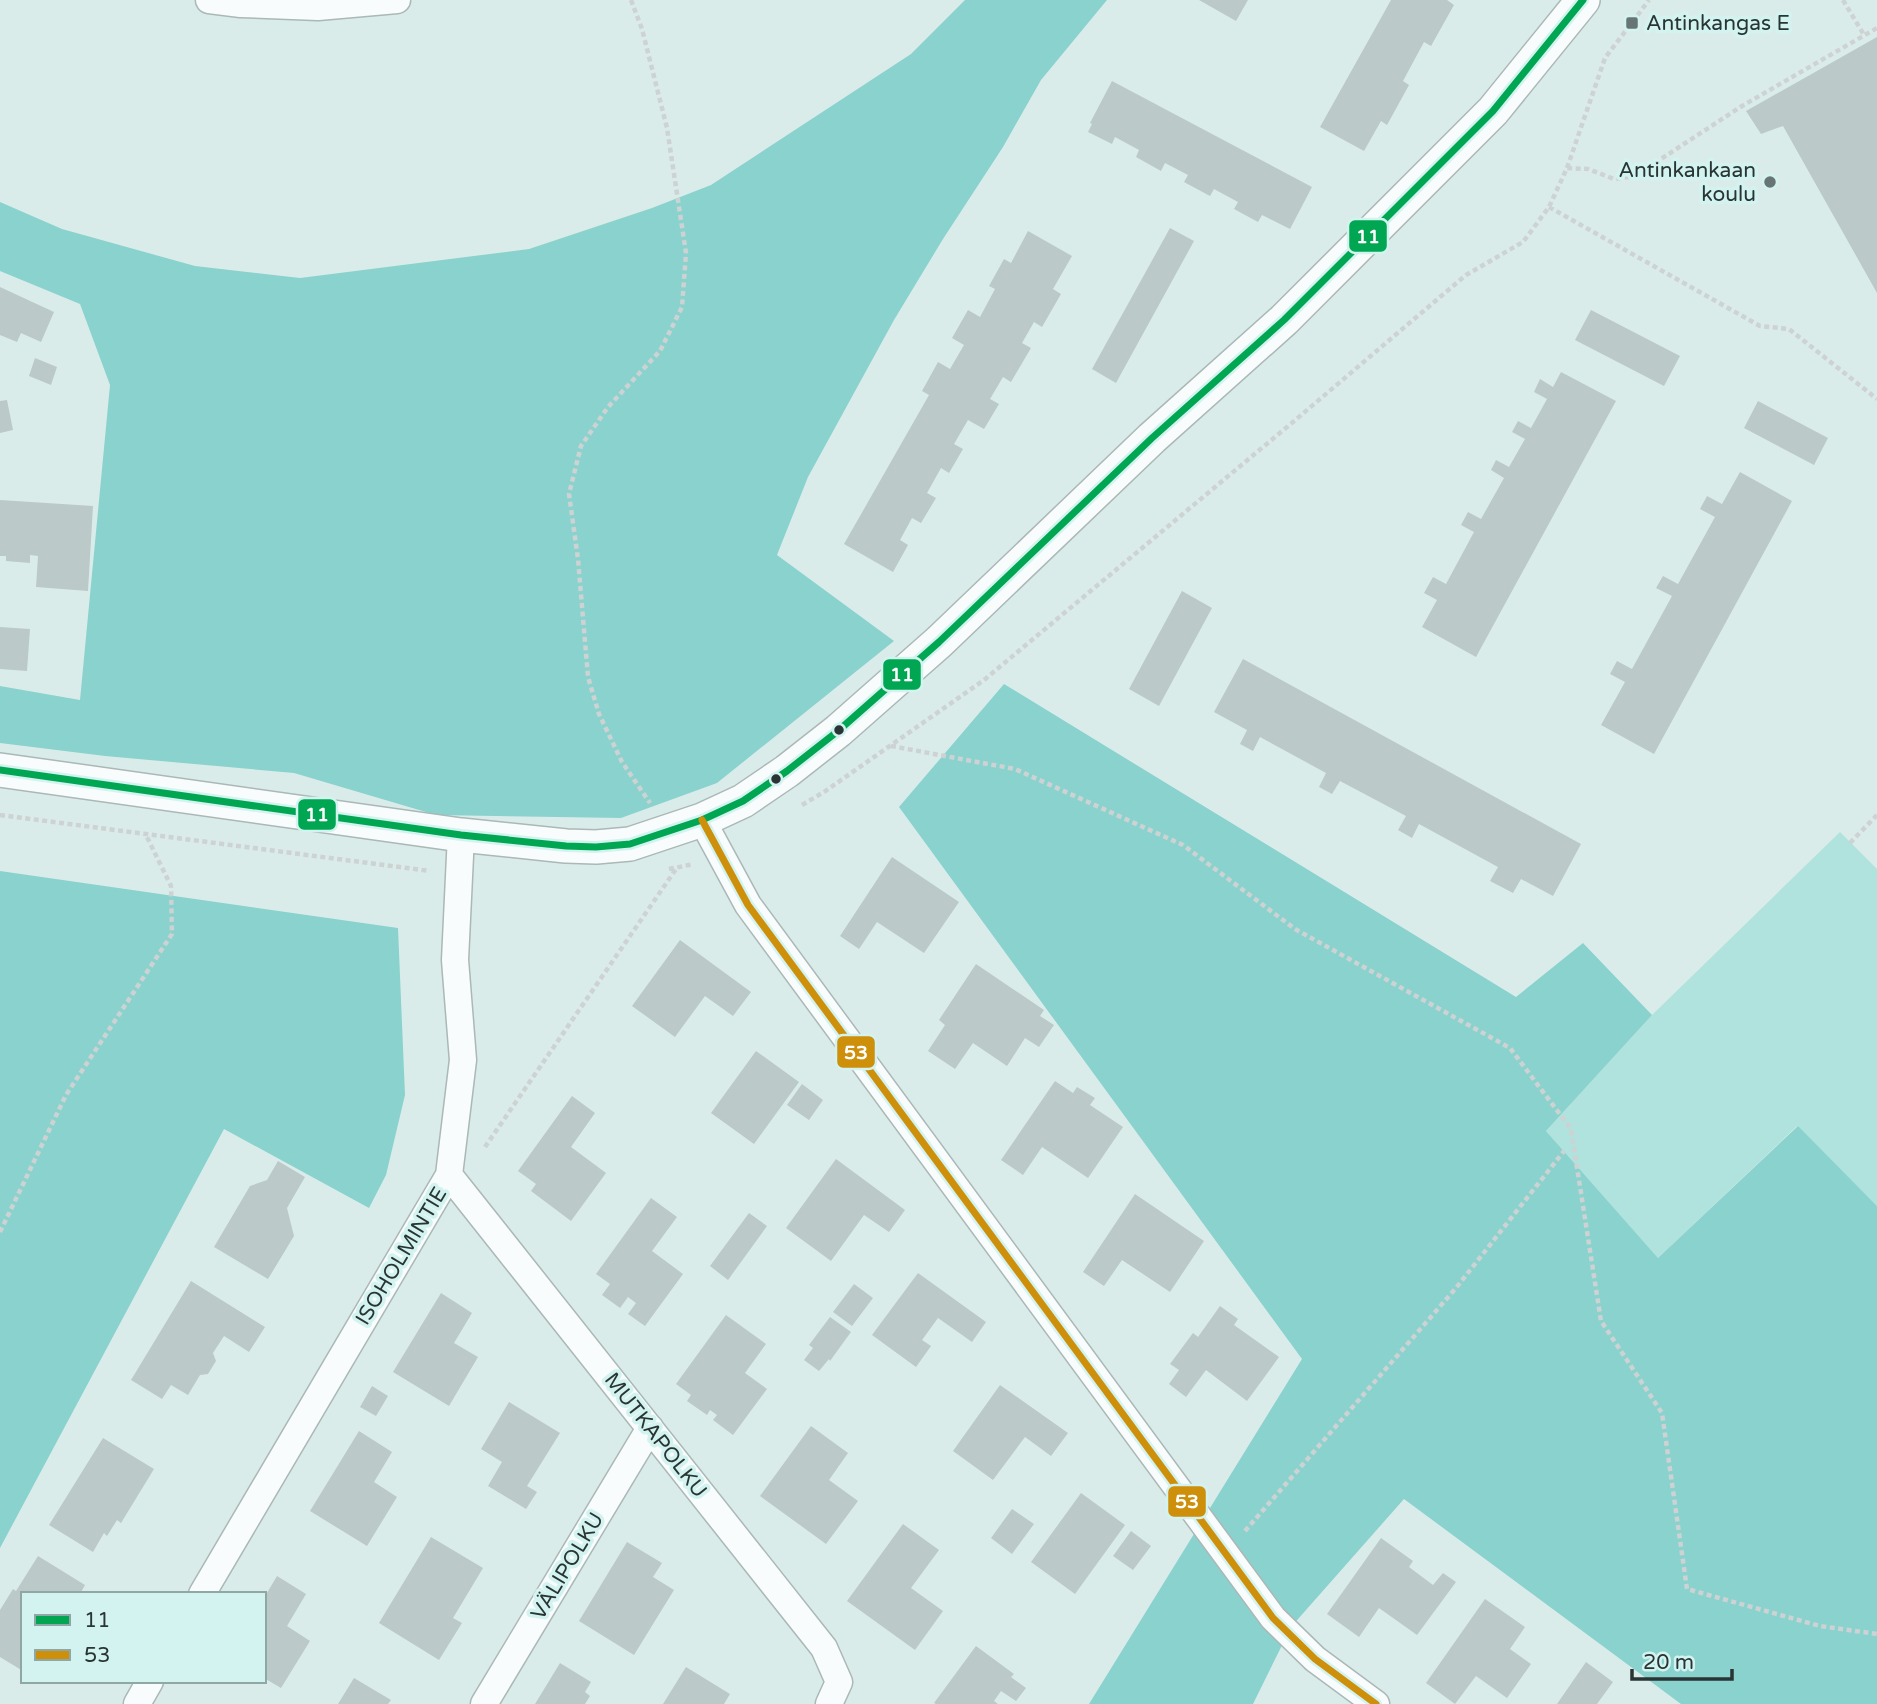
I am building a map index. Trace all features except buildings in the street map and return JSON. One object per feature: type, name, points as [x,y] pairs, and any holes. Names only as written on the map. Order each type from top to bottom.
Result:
[{"type":"street","points":[[209,0],[318,7],[397,0]]},
{"type":"street","points":[[0,770],[461,835],[566,846],[630,844],[702,820],[743,801],[838,731],[939,642],[1152,438],[1284,320],[1493,111],[1583,0]]},
{"type":"street","points":[[702,820],[748,905],[1273,1618],[1315,1658],[1376,1704]]},
{"type":"street","name":"ISOHOLMINTIE","points":[[203,1592],[449,1175],[463,1060],[456,960],[461,835]]},
{"type":"street","name":"MUTKAPOLKU","points":[[449,1175],[824,1648],[839,1682],[830,1704]]},
{"type":"street","name":"VÄLIPOLKU","points":[[484,1704],[650,1428]]},
{"type":"street","points":[[136,1704],[149,1683]]},
{"type":"path","points":[[631,0],[642,29],[667,128],[685,253],[682,307],[660,351],[608,407],[581,446],[569,494],[578,559],[588,677],[599,714],[622,762],[692,864]]},
{"type":"path","points":[[1567,168],[1605,58],[1650,0]]},
{"type":"path","points":[[1843,0],[1864,35]]},
{"type":"path","points":[[1549,207],[1760,326],[1789,329],[1877,399]]},
{"type":"path","points":[[890,746],[1015,769],[1183,845],[1295,929],[1510,1048],[1571,1129],[1601,1321],[1662,1413],[1687,1589],[1820,1626],[1877,1634]]},
{"type":"path","points":[[1850,843],[1877,815]]},
{"type":"path","points":[[0,1232],[66,1095],[172,934],[172,886],[146,835]]},
{"type":"path","points":[[449,1175],[472,1165],[677,868]]},
{"type":"path","points":[[1227,1553],[1456,1288],[1564,1151]]},
{"type":"shaded area","points":[[965,0],[1107,0],[1041,80],[1003,147],[894,320],[808,477],[777,555],[894,641],[717,783],[621,818],[436,815],[294,773],[105,756],[0,743],[0,686],[80,700],[110,385],[80,304],[0,271],[0,202],[62,229],[195,266],[300,278],[529,249],[652,208],[711,185],[911,54]]},
{"type":"shaded area","points":[[1004,684],[1516,997],[1583,943],[1652,1015],[1546,1131],[1658,1258],[1798,1126],[1877,1206],[1877,1704],[1681,1704],[1404,1499],[1291,1627],[1253,1704],[1089,1704],[1302,1359],[899,807]]},
{"type":"shaded area","points":[[1840,832],[1877,869],[1877,1206],[1797,1126],[1658,1258],[1546,1131],[1652,1015]]},
{"type":"shaded area","points":[[0,871],[398,928],[405,1095],[386,1175],[369,1208],[224,1129],[0,1548]]},
{"type":"transit line","name":"11","points":[[0,770],[461,835],[566,846],[630,844],[702,820],[743,801],[838,731],[939,642],[1152,438],[1284,320],[1493,111],[1583,0]]},
{"type":"transit line","name":"53","points":[[702,820],[748,905],[1273,1618],[1315,1659],[1376,1704]]},
{"type":"place","name":"Antinkangas E","points":[[1632,23]]},
{"type":"place","name":"Antinkankaan koulu","points":[[1770,182]]}]
